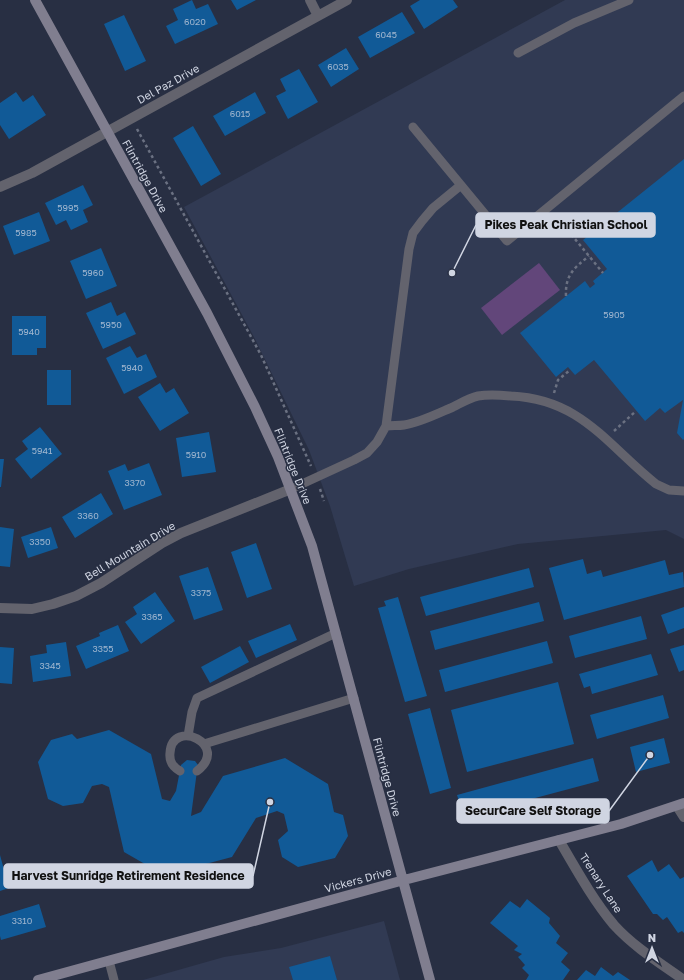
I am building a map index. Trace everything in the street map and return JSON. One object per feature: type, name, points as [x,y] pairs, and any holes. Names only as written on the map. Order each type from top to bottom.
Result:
[{"type":"street","name":"Flintridge Drive","points":[[35,0],[207,313],[255,407],[291,489],[312,546],[430,980]]},
{"type":"street","points":[[310,0],[318,16]]},
{"type":"street","name":"Del Paz Drive","points":[[0,187],[32,173],[347,0]]},
{"type":"street","name":"Bell Mountain Drive","points":[[0,608],[32,609],[76,596],[101,583],[162,543],[181,533],[291,489]]},
{"type":"street","points":[[681,805],[684,817]]},
{"type":"street","name":"Vickers Drive","points":[[38,980],[404,880],[621,824],[681,805]]},
{"type":"street","name":"Trenary Lane","points":[[559,840],[597,902],[615,925],[639,949],[684,980]]},
{"type":"lane","points":[[518,53],[574,23],[629,0]]},
{"type":"lane","points":[[413,127],[507,241],[684,96]]},
{"type":"lane","points":[[291,489],[367,453],[377,442],[386,426],[409,249],[414,233],[433,208],[461,185]]},
{"type":"lane","points":[[386,426],[404,425],[414,422],[478,396],[517,396],[537,399],[555,404],[575,414],[591,425],[656,484],[669,490],[684,491]]},
{"type":"lane","points":[[188,736],[192,712],[197,698],[336,633]]},
{"type":"lane","points":[[204,744],[354,698]]},
{"type":"lane","points":[[180,771],[171,762],[170,750],[172,744],[177,740],[188,736],[195,737],[204,744],[207,750],[206,762],[197,771]]},
{"type":"lane","points":[[109,961],[114,980]]},
{"type":"path","points":[[131,118],[261,355],[306,454],[324,501]]},
{"type":"path","points":[[548,207],[603,273]]},
{"type":"path","points":[[566,296],[568,278],[574,269],[589,256]]},
{"type":"path","points":[[555,404],[554,392],[558,380],[570,370]]},
{"type":"path","points":[[606,439],[636,411]]},
{"type":"shaded area","points":[[565,0],[684,0],[684,539],[666,530],[518,544],[409,569],[354,586],[330,506],[309,450],[255,339],[184,207]]},
{"type":"shaded area","points":[[539,263],[560,290],[502,335],[481,308]]},
{"type":"shaded area","points":[[384,921],[400,980],[143,980],[224,957],[281,948]]},
{"type":"building","points":[[192,0],[196,9],[208,4],[218,24],[175,44],[166,26],[178,20],[173,9]]},
{"type":"building","points":[[231,0],[256,0],[237,10]]},
{"type":"building","points":[[420,0],[453,0],[458,7],[424,29],[410,6]]},
{"type":"building","points":[[402,12],[415,33],[370,58],[358,37]]},
{"type":"building","points":[[124,15],[146,61],[125,71],[104,24]]},
{"type":"building","points":[[346,48],[359,69],[331,87],[318,65]]},
{"type":"building","points":[[299,69],[318,102],[288,119],[276,96],[286,91],[280,79]]},
{"type":"building","points":[[16,92],[23,102],[33,95],[46,115],[9,139],[0,125],[0,103]]},
{"type":"building","points":[[255,92],[266,113],[225,136],[213,116]]},
{"type":"building","points":[[193,126],[221,174],[201,186],[173,138]]},
{"type":"building","points":[[684,159],[683,440],[677,433],[683,400],[665,413],[660,408],[645,421],[594,360],[575,375],[568,367],[556,377],[520,333],[585,281],[590,288],[595,284],[593,281],[607,269],[583,240]]},
{"type":"building","points":[[83,185],[93,205],[83,210],[88,222],[71,230],[66,220],[56,225],[45,203]]},
{"type":"building","points":[[39,212],[50,241],[14,255],[3,226]]},
{"type":"building","points":[[101,248],[117,286],[86,299],[70,261]]},
{"type":"building","points":[[111,302],[117,316],[125,312],[136,334],[103,349],[86,313]]},
{"type":"building","points":[[12,316],[46,316],[46,348],[37,348],[37,355],[12,355]]},
{"type":"building","points":[[130,346],[137,358],[146,354],[157,377],[124,394],[106,358]]},
{"type":"building","points":[[47,370],[71,370],[71,405],[47,405]]},
{"type":"building","points":[[160,383],[166,393],[174,388],[189,413],[160,431],[138,397]]},
{"type":"building","points":[[40,427],[62,454],[31,479],[15,459],[28,449],[22,441]]},
{"type":"building","points":[[209,432],[216,472],[182,477],[176,438]]},
{"type":"building","points":[[0,459],[4,459],[1,487],[0,487]]},
{"type":"building","points":[[149,463],[162,495],[124,510],[108,471],[125,464],[128,471]]},
{"type":"building","points":[[101,493],[113,514],[75,538],[62,517]]},
{"type":"building","points":[[0,527],[14,529],[10,567],[0,566]]},
{"type":"building","points":[[51,527],[58,548],[28,558],[21,537]]},
{"type":"building","points":[[256,543],[272,589],[247,598],[231,552]]},
{"type":"building","points":[[583,559],[587,574],[601,570],[603,577],[665,560],[669,575],[683,572],[684,587],[564,620],[549,568]]},
{"type":"building","points":[[208,567],[223,610],[194,620],[179,576]]},
{"type":"building","points":[[529,568],[534,587],[426,616],[420,597]]},
{"type":"building","points":[[155,592],[175,621],[141,644],[125,622],[137,614],[133,607]]},
{"type":"building","points":[[398,597],[427,696],[405,702],[378,608],[386,606],[384,601]]},
{"type":"building","points":[[539,602],[544,621],[435,650],[430,631]]},
{"type":"building","points":[[684,607],[684,628],[668,634],[661,615]]},
{"type":"building","points":[[641,616],[647,639],[575,658],[569,636]]},
{"type":"building","points":[[290,624],[297,640],[256,658],[248,641]]},
{"type":"building","points":[[118,625],[129,651],[86,669],[76,646],[100,636],[99,633]]},
{"type":"building","points":[[547,641],[553,663],[445,692],[439,670]]},
{"type":"building","points":[[66,642],[71,676],[33,682],[30,656],[47,653],[46,645]]},
{"type":"building","points":[[684,645],[684,670],[679,672],[670,649]]},
{"type":"building","points":[[240,646],[249,662],[210,683],[201,667]]},
{"type":"building","points":[[0,647],[14,648],[12,684],[0,683]]},
{"type":"building","points":[[651,654],[658,675],[592,694],[590,686],[584,688],[579,674]]},
{"type":"building","points":[[558,682],[574,744],[467,772],[451,710]]},
{"type":"building","points":[[663,695],[669,718],[597,739],[590,715]]},
{"type":"building","points":[[430,708],[451,788],[430,794],[408,714]]},
{"type":"building","points":[[109,730],[151,754],[162,799],[170,801],[176,791],[181,765],[187,760],[195,761],[198,765],[191,816],[201,812],[223,776],[285,758],[328,784],[334,812],[343,815],[348,836],[335,858],[298,867],[282,857],[278,840],[288,831],[284,814],[277,811],[256,818],[232,857],[164,875],[124,852],[109,787],[102,784],[92,786],[83,803],[63,806],[48,799],[38,762],[51,740],[72,734],[77,739]]},
{"type":"building","points":[[664,738],[670,763],[636,772],[630,747]]},
{"type":"building","points":[[593,758],[599,781],[464,817],[457,795]]},
{"type":"building","points":[[0,855],[9,888],[0,891]]},
{"type":"building","points":[[652,860],[658,872],[669,864],[680,879],[684,877],[684,933],[682,931],[678,933],[667,917],[663,920],[657,914],[653,914],[627,876]]},
{"type":"building","points":[[527,899],[550,918],[549,923],[560,936],[556,943],[568,953],[561,962],[570,970],[563,980],[526,980],[529,975],[522,968],[525,965],[518,957],[522,954],[514,950],[518,946],[490,923],[510,901],[520,908]]},
{"type":"building","points":[[39,904],[46,927],[1,940],[0,916]]},
{"type":"building","points":[[330,956],[337,980],[293,980],[289,967]]},
{"type":"building","points":[[601,967],[613,976],[618,972],[630,980],[577,980],[586,970],[595,976]]},
{"type":"place","name":"Pikes Peak Christian School","points":[[452,273]]},
{"type":"place","name":"SecurCare Self Storage","points":[[650,755]]},
{"type":"place","name":"Harvest Sunridge Retirement Residence","points":[[270,802]]}]
